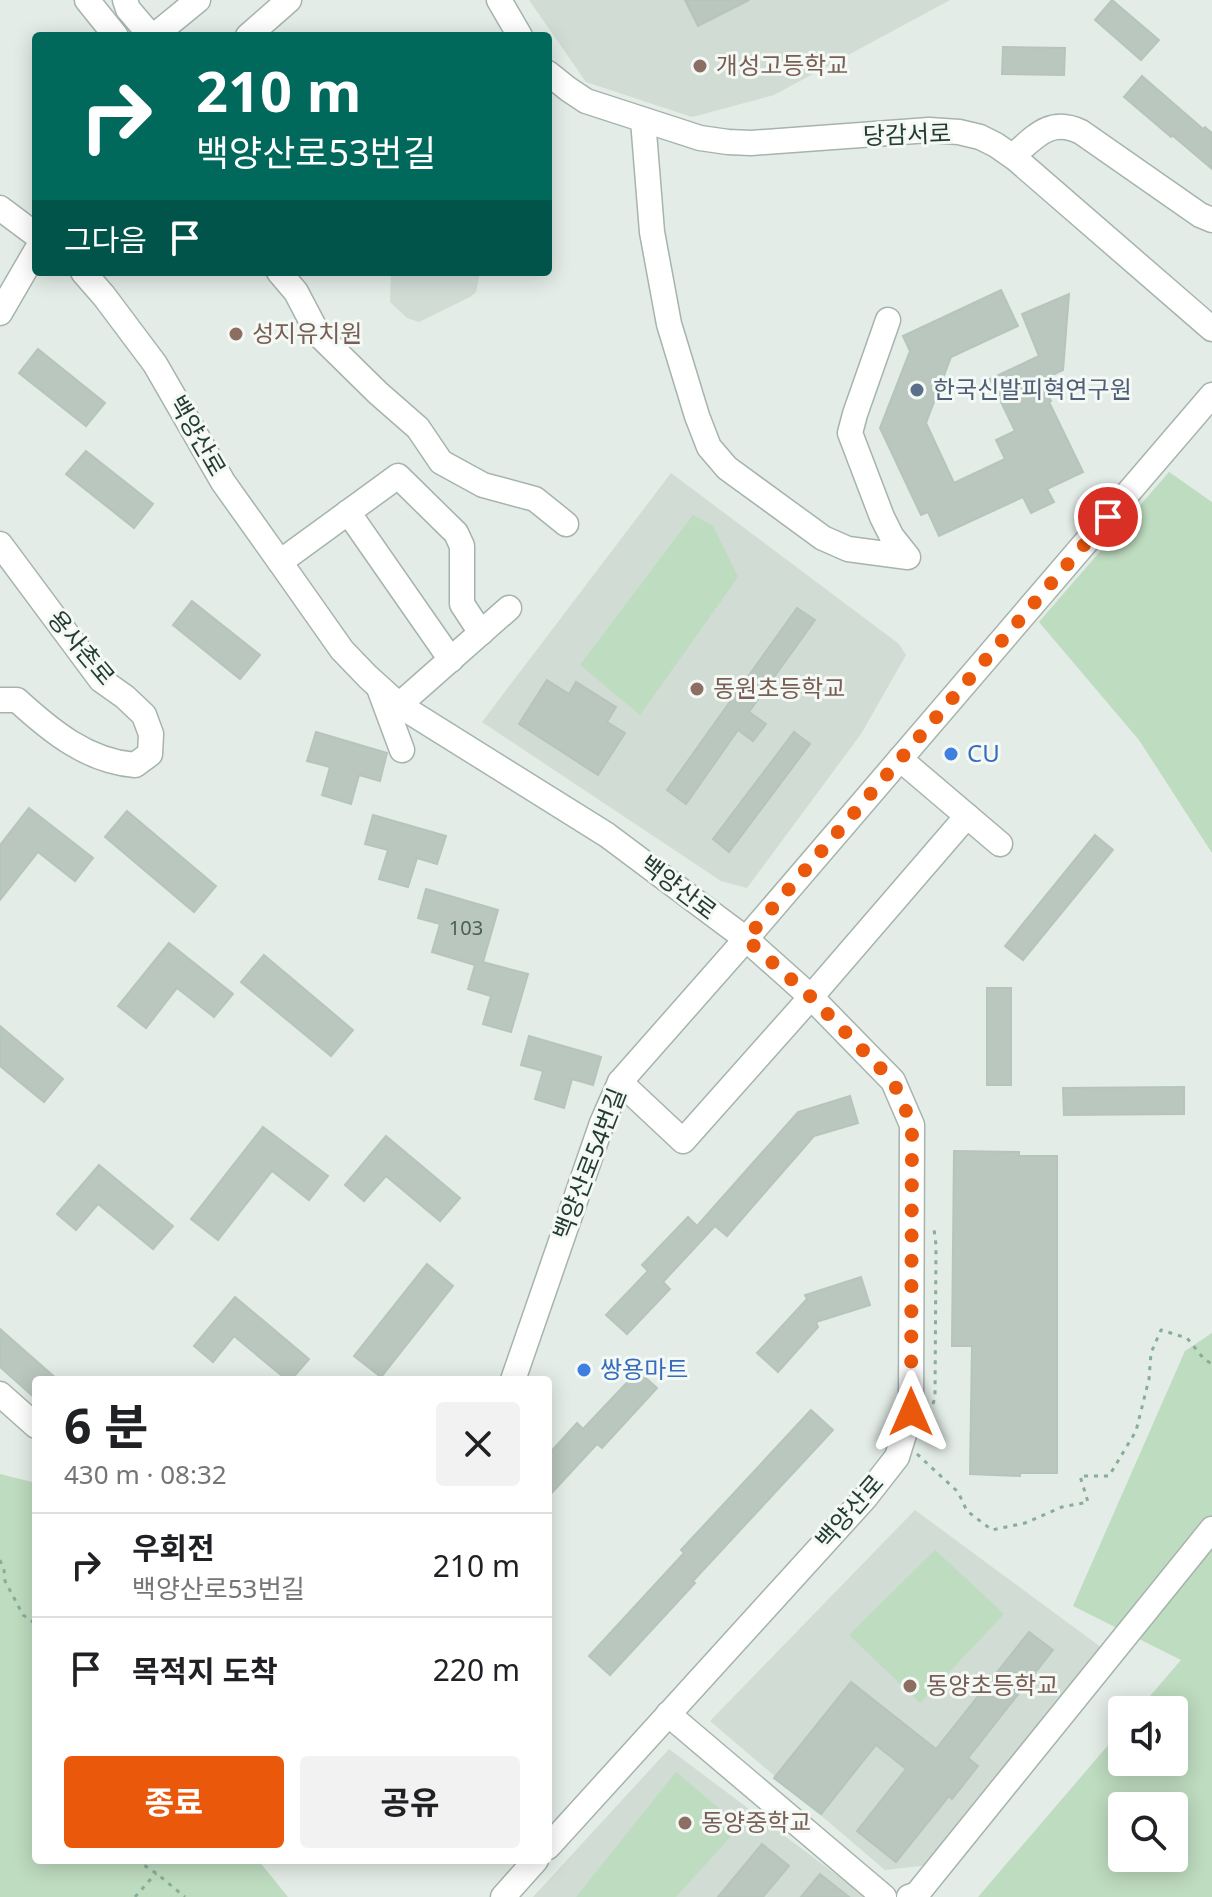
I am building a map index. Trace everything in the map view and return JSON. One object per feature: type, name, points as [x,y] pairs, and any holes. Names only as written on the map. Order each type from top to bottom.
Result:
[{"type":"street","points":[[87,0],[113,32]]},
{"type":"street","points":[[125,0],[128,9],[148,32]]},
{"type":"street","points":[[157,32],[198,0]]},
{"type":"street","points":[[253,32],[289,0]]},
{"type":"street","points":[[499,0],[518,32]]},
{"type":"street","name":"당감서로","points":[[552,76],[586,101],[700,138],[728,142],[929,130],[980,137],[1013,156],[1212,329]]},
{"type":"street","points":[[643,120],[652,232],[669,324],[709,447],[727,468],[823,538],[848,549],[908,557],[892,537],[882,517],[850,433],[888,320]]},
{"type":"street","points":[[1013,156],[1041,131],[1071,127],[1200,215],[1212,220]]},
{"type":"street","points":[[0,208],[32,232]]},
{"type":"street","points":[[0,313],[32,258]]},
{"type":"street","name":"백양산로","points":[[86,276],[155,364],[223,482],[342,650],[399,705],[607,835],[746,939],[811,997],[893,1081],[912,1125],[911,1412],[897,1457],[865,1498],[552,1843]]},
{"type":"street","points":[[282,276],[296,292],[318,334],[418,428],[441,462],[483,485],[535,499],[566,524]]},
{"type":"street","name":"백양산로54번길","points":[[514,1376],[602,1123],[620,1082],[1212,395]]},
{"type":"street","points":[[280,562],[398,476],[456,533],[462,546],[462,604],[481,633]]},
{"type":"street","points":[[348,512],[451,660]]},
{"type":"street","name":"용사촌로","points":[[0,544],[101,680],[144,715],[151,734],[150,754],[135,765],[117,764],[99,758],[72,744],[17,700],[0,700]]},
{"type":"street","points":[[399,705],[509,608]]},
{"type":"street","points":[[379,688],[402,750]]},
{"type":"street","points":[[900,759],[1000,844]]},
{"type":"street","points":[[620,1082],[683,1141],[967,816]]},
{"type":"street","points":[[0,1394],[32,1422]]},
{"type":"street","points":[[909,1897],[917,1894],[927,1882],[1212,1529]]},
{"type":"street","points":[[668,1714],[884,1897]]},
{"type":"street","points":[[503,1897],[532,1864]]},
{"type":"path","points":[[917,1454],[958,1492],[967,1511],[992,1530],[1025,1523],[1062,1507],[1088,1502],[1080,1476],[1109,1476],[1136,1431],[1149,1379],[1151,1353],[1161,1330],[1187,1338],[1212,1364]]},
{"type":"path","points":[[0,1560],[5,1581],[23,1615],[32,1621]]},
{"type":"path","points":[[142,1864],[185,1897]]},
{"type":"path","points":[[135,1897],[156,1873]]},
{"type":"shaded area","name":"개성고등학교","points":[[529,0],[950,0],[774,95],[692,117],[586,82]]},
{"type":"shaded area","points":[[391,276],[479,276],[476,292],[470,297],[419,322],[407,318],[390,302]]},
{"type":"shaded area","name":"동원초등학교","points":[[671,473],[899,644],[906,655],[861,734],[747,888],[721,881],[482,722]]},
{"type":"shaded area","name":"동양초등학교","points":[[915,1510],[1106,1651],[929,1865],[885,1870],[710,1721]]},
{"type":"shaded area","name":"동양중학교","points":[[669,1749],[866,1897],[533,1897]]},
{"type":"green space","points":[[1169,472],[1212,502],[1212,853],[1139,740],[1039,622]]},
{"type":"green space","points":[[693,515],[713,526],[738,577],[640,715],[580,665]]},
{"type":"green space","points":[[1212,1333],[1212,1897],[978,1897],[1108,1745],[1108,1776],[1188,1776],[1188,1696],[1150,1696],[1181,1660],[1073,1606],[1185,1351]]},
{"type":"green space","points":[[0,1474],[32,1482],[32,1864],[261,1864],[288,1897],[0,1897]]},
{"type":"green space","points":[[935,1550],[1004,1614],[920,1703],[849,1635]]},
{"type":"green space","points":[[676,1772],[740,1826],[676,1897],[576,1897]]},
{"type":"building","points":[[685,0],[749,0],[698,26]]},
{"type":"building","points":[[1112,0],[1159,40],[1141,60],[1095,20]]},
{"type":"building","points":[[1003,47],[1065,48],[1064,75],[1002,74]]},
{"type":"building","points":[[1142,76],[1203,129],[1205,127],[1212,133],[1212,169],[1124,97]]},
{"type":"building","points":[[1001,290],[1018,326],[951,357],[926,423],[954,483],[1005,459],[996,440],[1015,431],[990,379],[1039,356],[1022,314],[1069,294],[1063,370],[1041,380],[1083,472],[1047,489],[1054,502],[1031,513],[1023,497],[939,536],[928,512],[921,515],[880,428],[910,351],[903,336]]},
{"type":"building","points":[[38,349],[105,403],[86,426],[19,373]]},
{"type":"building","points":[[86,451],[153,504],[134,528],[66,474]]},
{"type":"building","points":[[192,601],[260,655],[240,679],[173,625]]},
{"type":"building","points":[[797,608],[815,620],[749,712],[766,724],[753,741],[738,730],[686,804],[667,790]]},
{"type":"building","points":[[547,680],[569,694],[576,682],[616,707],[607,722],[625,733],[598,775],[519,724]]},
{"type":"building","points":[[316,732],[387,753],[380,781],[359,775],[351,804],[322,795],[330,767],[307,761]]},
{"type":"building","points":[[794,732],[810,744],[729,852],[713,839]]},
{"type":"building","points":[[29,808],[93,858],[75,881],[38,852],[0,900],[0,845]]},
{"type":"building","points":[[127,811],[216,886],[194,912],[105,837]]},
{"type":"building","points":[[373,815],[446,836],[437,864],[417,858],[408,887],[379,879],[388,850],[365,844]]},
{"type":"building","points":[[1095,835],[1113,850],[1023,960],[1005,946]]},
{"type":"building","points":[[426,889],[498,910],[483,962],[528,974],[511,1032],[483,1024],[491,996],[468,989],[475,965],[432,952],[440,924],[418,918]]},
{"type":"building","points":[[169,943],[233,994],[214,1017],[177,988],[146,1028],[118,1006]]},
{"type":"building","points":[[264,955],[353,1030],[331,1056],[241,982]]},
{"type":"building","points":[[987,988],[1011,988],[1011,1085],[987,1085]]},
{"type":"building","points":[[0,1026],[63,1079],[44,1102],[0,1066]]},
{"type":"building","points":[[529,1036],[601,1057],[593,1085],[572,1079],[564,1108],[535,1099],[543,1071],[521,1065]]},
{"type":"building","points":[[1184,1087],[1184,1114],[1064,1115],[1063,1088]]},
{"type":"building","points":[[850,1096],[858,1123],[814,1136],[727,1236],[715,1226],[663,1282],[670,1289],[627,1334],[606,1315],[648,1271],[642,1265],[688,1217],[697,1226],[798,1112]]},
{"type":"building","points":[[263,1127],[328,1176],[309,1200],[272,1171],[218,1240],[191,1219]]},
{"type":"building","points":[[386,1136],[460,1198],[440,1221],[386,1176],[364,1201],[345,1185]]},
{"type":"building","points":[[954,1151],[1057,1156],[1057,1473],[1020,1473],[1020,1476],[970,1474],[972,1346],[952,1346]]},
{"type":"building","points":[[99,1165],[173,1226],[153,1249],[98,1204],[76,1230],[57,1214]]},
{"type":"building","points":[[427,1264],[453,1286],[382,1376],[354,1356]]},
{"type":"building","points":[[861,1277],[870,1305],[816,1322],[818,1327],[778,1372],[757,1353],[807,1299],[805,1295]]},
{"type":"building","points":[[235,1297],[309,1359],[294,1376],[282,1376],[234,1336],[213,1362],[194,1346]]},
{"type":"building","points":[[0,1329],[53,1376],[32,1376],[32,1395],[0,1367]]},
{"type":"building","points":[[638,1371],[657,1388],[602,1448],[597,1444],[552,1493],[552,1451],[577,1423],[583,1429]]},
{"type":"building","points":[[811,1410],[833,1430],[610,1675],[589,1656],[684,1553],[681,1550]]},
{"type":"building","points":[[1029,1632],[1053,1650],[968,1758],[978,1766],[952,1799],[949,1796],[896,1862],[857,1831],[906,1769],[876,1745],[821,1814],[774,1778],[851,1682],[936,1749]]},
{"type":"building","points":[[762,1844],[789,1866],[763,1897],[718,1897]]},
{"type":"building","points":[[820,1874],[849,1897],[801,1897]]},
{"type":"place","name":"개성고등학교","points":[[700,66]]},
{"type":"place","name":"성지유치원","points":[[236,334]]},
{"type":"place","name":"한국신발피혁연구원","points":[[917,390]]},
{"type":"place","name":"동원초등학교","points":[[697,689]]},
{"type":"place","name":"CU","points":[[951,754]]},
{"type":"place","name":"쌍용마트","points":[[584,1370]]},
{"type":"place","name":"동양초등학교","points":[[910,1686]]},
{"type":"place","name":"동양중학교","points":[[685,1823]]},
{"type":"route","points":[[911,1412],[912,1125],[893,1081],[811,997],[746,939],[1108,517]]}]
